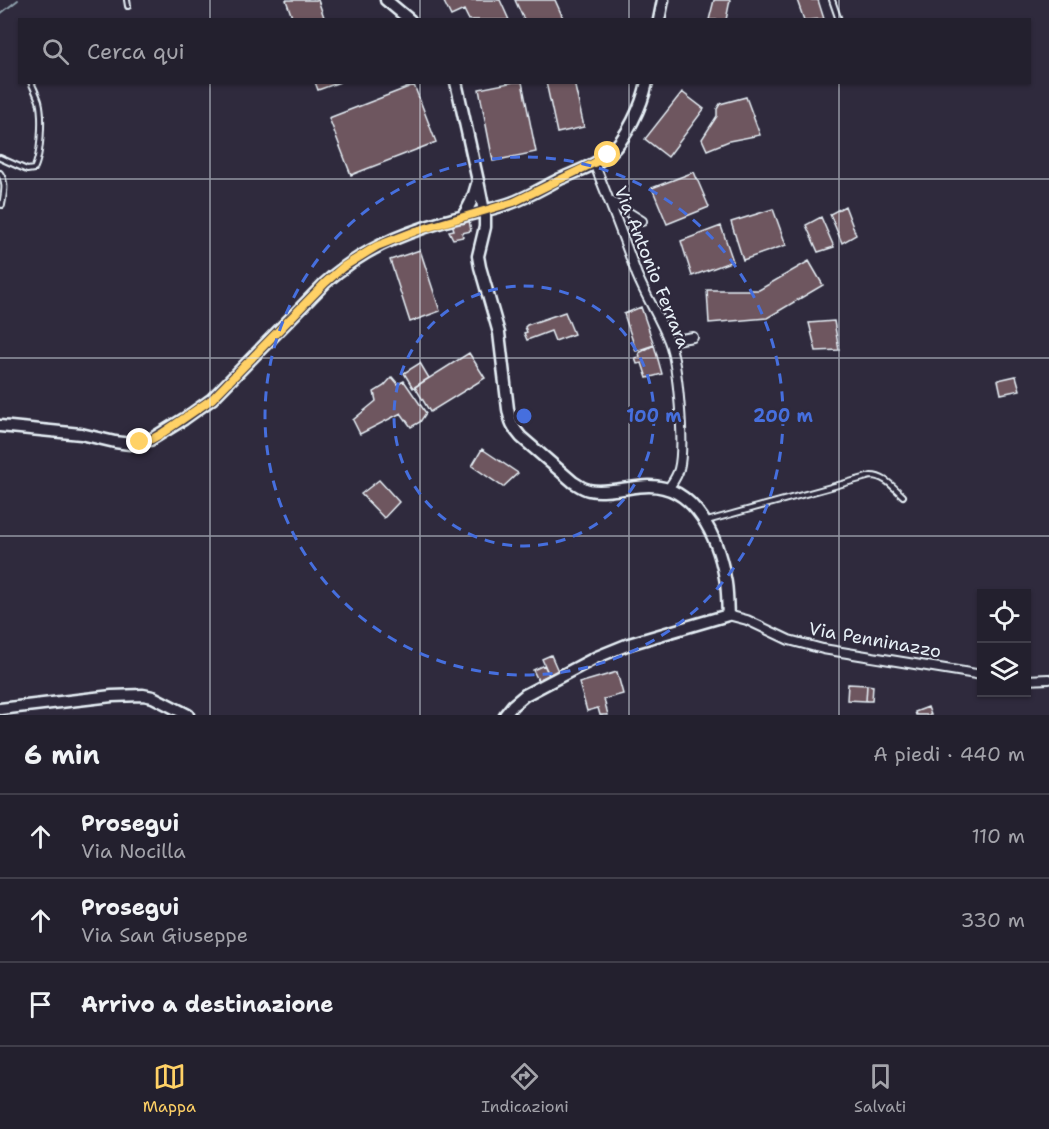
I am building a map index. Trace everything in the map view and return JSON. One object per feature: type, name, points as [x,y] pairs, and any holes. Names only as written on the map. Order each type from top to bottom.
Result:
[{"type":"street","points":[[386,0],[408,18]]},
{"type":"street","points":[[659,18],[663,0]]},
{"type":"street","points":[[456,84],[484,211],[485,227],[478,256],[499,333],[513,429],[580,487],[600,490],[660,486],[684,498],[695,507],[705,521],[717,546],[726,579],[728,615],[629,644],[597,657],[525,695],[504,715]]},
{"type":"street","points":[[0,425],[81,434],[130,444],[150,440],[212,399],[343,267],[377,246],[416,231],[514,202],[608,155],[631,125],[646,84]]},
{"type":"street","name":"Via Antonio Ferrara","points":[[594,163],[639,278],[669,341],[674,358],[681,450],[679,467],[668,489]]},
{"type":"street","points":[[462,217],[474,197],[478,181]]},
{"type":"street","points":[[610,201],[642,221]]},
{"type":"street","points":[[669,341],[693,337]]},
{"type":"street","name":"Via Penninazzo","points":[[728,615],[747,620],[801,644],[977,674]]},
{"type":"street","points":[[1031,680],[1049,680]]},
{"type":"street","points":[[0,709],[112,696],[143,695],[153,697],[188,715]]},
{"type":"lane","points":[[127,0],[128,6]]},
{"type":"lane","points":[[832,0],[838,18]]},
{"type":"lane","points":[[0,158],[27,170],[34,169],[38,162],[41,134],[40,103],[32,84]]},
{"type":"lane","points":[[0,173],[4,178],[5,187],[2,205]]},
{"type":"lane","points":[[705,521],[871,476],[883,478],[903,496]]},
{"type":"building","points":[[286,0],[318,0],[324,18],[292,18]]},
{"type":"building","points":[[449,0],[500,0],[508,18],[468,18],[464,10],[451,16],[444,2]]},
{"type":"building","points":[[515,0],[555,0],[563,18],[523,18]]},
{"type":"building","points":[[714,0],[730,0],[726,18],[710,18]]},
{"type":"building","points":[[797,0],[818,0],[824,18],[803,18]]},
{"type":"building","points":[[316,84],[334,84],[318,90]]},
{"type":"building","points":[[504,84],[522,84],[536,152],[493,161],[479,89]]},
{"type":"building","points":[[546,84],[574,84],[584,127],[557,133]]},
{"type":"building","points":[[414,85],[436,142],[351,175],[329,118]]},
{"type":"building","points":[[682,92],[704,109],[668,157],[645,139]]},
{"type":"building","points":[[746,97],[760,135],[729,141],[707,150],[702,139],[717,116],[720,104]]},
{"type":"building","points":[[694,172],[709,207],[667,224],[652,188]]},
{"type":"building","points":[[845,206],[856,235],[842,243],[830,214]]},
{"type":"building","points":[[773,209],[786,245],[743,260],[731,222]]},
{"type":"building","points":[[821,217],[834,247],[818,252],[806,225]]},
{"type":"building","points":[[469,220],[471,231],[462,233],[463,237],[453,239],[449,231],[454,230],[452,224]]},
{"type":"building","points":[[721,226],[733,261],[692,276],[681,241]]},
{"type":"building","points":[[420,250],[440,311],[410,322],[390,260]]},
{"type":"building","points":[[809,261],[823,285],[767,318],[709,323],[707,290],[759,290]]},
{"type":"building","points":[[641,307],[654,345],[636,351],[624,314]]},
{"type":"building","points":[[565,312],[574,334],[555,341],[551,331],[527,340],[524,333],[527,332],[525,327],[527,325]]},
{"type":"building","points":[[834,321],[839,350],[816,351],[809,323]]},
{"type":"building","points":[[654,345],[662,374],[647,378],[642,363],[637,364],[635,358],[640,357],[639,353]]},
{"type":"building","points":[[469,353],[485,378],[430,412],[415,387]]},
{"type":"building","points":[[420,363],[429,378],[413,388],[404,373]]},
{"type":"building","points":[[1016,376],[1020,390],[1001,394],[998,380]]},
{"type":"building","points":[[392,377],[398,384],[404,381],[426,413],[420,422],[411,427],[401,413],[360,434],[353,420],[376,401],[374,392]]},
{"type":"building","points":[[482,449],[518,473],[503,487],[472,466]]},
{"type":"building","points":[[379,480],[399,502],[384,518],[361,494]]},
{"type":"building","points":[[551,655],[558,671],[549,675],[542,659]]},
{"type":"building","points":[[544,665],[549,675],[538,680],[533,670]]},
{"type":"building","points":[[617,672],[623,694],[604,699],[608,715],[600,715],[598,708],[587,711],[579,683]]},
{"type":"building","points":[[848,684],[867,685],[866,701],[847,700]]},
{"type":"building","points":[[867,685],[873,686],[872,701],[866,701]]},
{"type":"building","points":[[928,707],[931,715],[916,715],[915,712]]},
{"type":"waterway","points":[[0,14],[18,0]]},
{"type":"route","points":[[140,442],[161,434],[212,399],[325,283],[343,267],[377,246],[447,221],[514,202],[608,155]]}]
